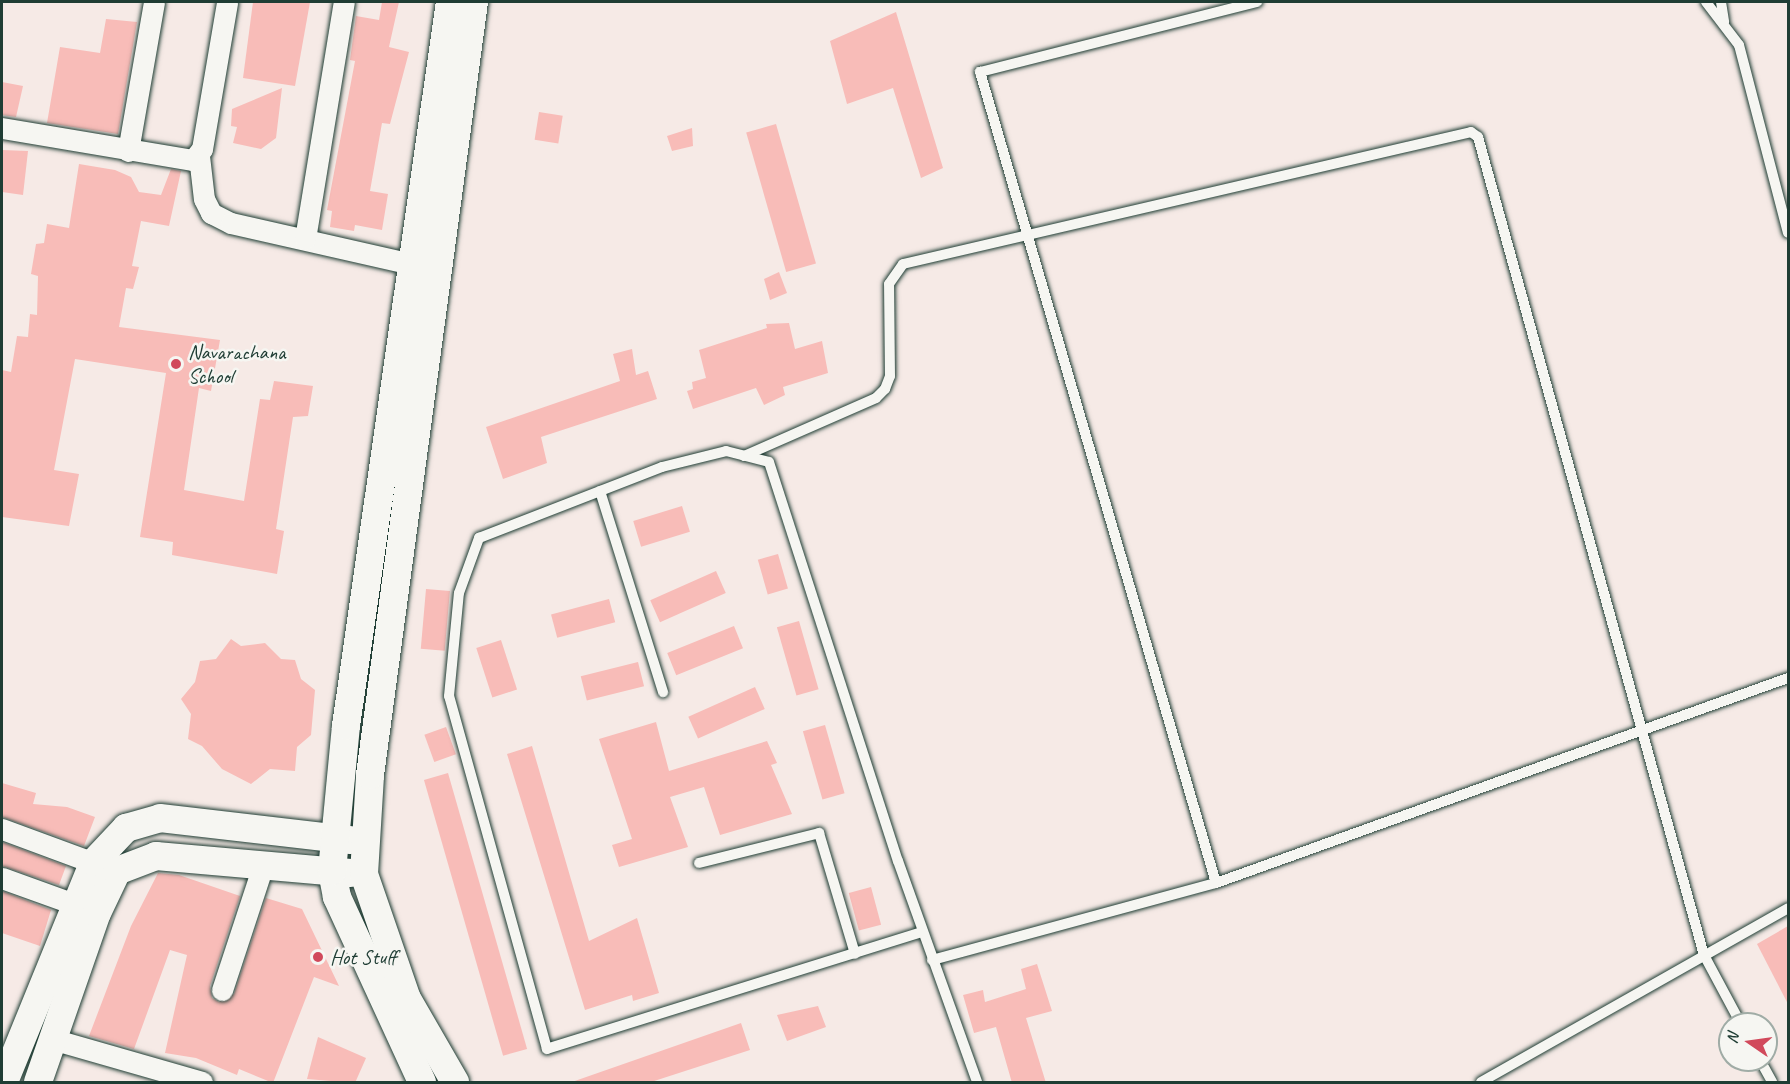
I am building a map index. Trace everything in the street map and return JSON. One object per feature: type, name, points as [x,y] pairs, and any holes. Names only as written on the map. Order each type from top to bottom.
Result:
[{"type":"street","points":[[128,151],[154,2]]},
{"type":"street","points":[[227,2],[199,156],[204,199],[211,213],[231,223],[412,264]]},
{"type":"street","points":[[304,239],[344,2]]},
{"type":"street","points":[[450,2],[412,264],[408,394],[365,840],[364,874],[406,999],[451,1081]]},
{"type":"street","points":[[422,1083],[337,897],[332,871],[334,840],[474,2]]},
{"type":"street","points":[[2,128],[185,160],[199,156]]},
{"type":"street","points":[[4,1083],[105,867],[126,828],[147,819],[334,840],[365,840]]},
{"type":"street","points":[[2,829],[105,867],[156,856],[262,868],[364,874]]},
{"type":"street","points":[[222,990],[262,868]]},
{"type":"street","points":[[2,878],[86,908]]},
{"type":"street","points":[[38,1083],[52,1039],[86,908]]},
{"type":"street","points":[[52,1039],[202,1083]]},
{"type":"lane","points":[[1216,883],[980,72],[1257,2]]},
{"type":"lane","points":[[1706,2],[1739,45],[1788,233]]},
{"type":"lane","points":[[1721,2],[1724,26]]},
{"type":"lane","points":[[744,456],[876,398],[885,389],[890,376],[889,284],[903,264],[1461,130],[1478,137],[1704,955],[1735,1012]]},
{"type":"lane","points":[[922,932],[547,1049],[449,696],[459,593],[479,538],[662,466],[726,451],[769,462],[922,932],[977,1083]]},
{"type":"lane","points":[[600,491],[663,692]]},
{"type":"lane","points":[[932,960],[1216,883],[1788,678]]},
{"type":"lane","points":[[699,863],[819,833],[855,954]]},
{"type":"lane","points":[[1481,1083],[1788,908]]},
{"type":"building","points":[[253,2],[310,2],[295,86],[243,78]]},
{"type":"building","points":[[382,2],[399,2],[389,47],[409,52],[390,124],[382,123],[370,191],[388,194],[382,230],[355,225],[354,231],[330,227],[332,211],[327,210],[355,61],[350,60],[356,16],[379,20]]},
{"type":"building","points":[[896,12],[943,168],[921,178],[893,88],[847,104],[830,41]]},
{"type":"building","points":[[106,19],[137,22],[118,134],[47,123],[60,47],[100,53]]},
{"type":"building","points":[[2,82],[23,86],[16,117],[2,115]]},
{"type":"building","points":[[282,88],[276,138],[261,149],[233,143],[237,127],[231,126],[232,109]]},
{"type":"building","points":[[539,112],[563,116],[558,143],[535,140]]},
{"type":"building","points":[[776,124],[816,263],[786,272],[746,133]]},
{"type":"building","points":[[692,128],[693,146],[672,151],[667,136]]},
{"type":"building","points":[[2,150],[28,151],[23,195],[2,192]]},
{"type":"building","points":[[79,164],[115,170],[131,177],[139,192],[161,195],[171,169],[181,171],[169,226],[141,221],[132,266],[139,267],[133,289],[126,288],[119,327],[220,340],[211,391],[199,388],[184,490],[244,501],[260,399],[270,400],[274,381],[313,386],[308,416],[293,417],[276,529],[284,531],[277,574],[172,555],[173,542],[140,537],[166,373],[75,359],[54,470],[79,474],[69,526],[2,517],[2,370],[11,372],[17,336],[28,337],[30,314],[37,315],[38,276],[31,274],[36,244],[44,243],[47,224],[69,228]]},
{"type":"building","points":[[779,272],[787,293],[770,300],[764,279]]},
{"type":"building","points":[[789,323],[795,349],[822,341],[828,373],[783,387],[785,395],[764,405],[756,388],[693,409],[687,391],[693,389],[692,382],[706,378],[699,350],[767,328],[766,324]]},
{"type":"building","points":[[632,349],[636,375],[648,371],[657,399],[541,437],[547,463],[503,479],[486,427],[620,381],[613,354]]},
{"type":"building","points":[[682,506],[690,532],[641,547],[633,521]]},
{"type":"building","points":[[778,554],[788,589],[768,594],[758,560]]},
{"type":"building","points":[[716,571],[726,593],[660,622],[650,600]]},
{"type":"building","points":[[426,589],[450,591],[445,651],[421,649]]},
{"type":"building","points":[[609,599],[615,622],[557,638],[551,615]]},
{"type":"building","points":[[799,621],[819,689],[796,696],[777,627]]},
{"type":"building","points":[[734,626],[743,648],[676,675],[667,653]]},
{"type":"building","points":[[231,639],[241,646],[265,643],[281,659],[295,660],[301,679],[315,690],[311,735],[297,747],[295,771],[270,769],[251,784],[222,769],[202,746],[188,739],[191,714],[181,699],[195,682],[200,661],[216,659]]},
{"type":"building","points":[[501,640],[517,689],[492,697],[476,648]]},
{"type":"building","points":[[638,662],[644,686],[587,701],[581,676]]},
{"type":"building","points":[[755,687],[765,709],[698,739],[688,717]]},
{"type":"building","points":[[656,722],[669,771],[767,741],[777,763],[771,765],[792,814],[720,835],[704,787],[670,797],[688,847],[619,867],[612,845],[632,839],[599,739]]},
{"type":"building","points":[[825,725],[845,793],[822,800],[803,731]]},
{"type":"building","points":[[446,727],[456,754],[434,762],[424,735]]},
{"type":"building","points":[[532,746],[589,941],[637,918],[659,993],[633,1001],[632,995],[585,1010],[507,754]]},
{"type":"building","points":[[448,773],[527,1049],[503,1056],[424,780]]},
{"type":"building","points":[[2,783],[36,793],[33,804],[67,807],[95,817],[84,846],[2,817]]},
{"type":"building","points":[[2,842],[66,866],[59,885],[2,866]]},
{"type":"building","points":[[158,873],[179,875],[240,896],[210,986],[212,998],[219,1002],[234,994],[266,898],[302,909],[339,986],[314,977],[273,1083],[239,1069],[237,1075],[196,1058],[165,1053],[187,955],[170,950],[134,1049],[89,1036],[131,926]]},
{"type":"building","points":[[871,887],[881,925],[859,931],[849,893]]},
{"type":"building","points":[[2,891],[51,910],[40,946],[2,933]]},
{"type":"building","points":[[1788,926],[1788,1004],[1757,944]]},
{"type":"building","points":[[1037,964],[1052,1011],[1026,1018],[1046,1083],[1012,1083],[996,1027],[974,1033],[963,995],[983,990],[985,1002],[1026,989],[1021,969]]},
{"type":"building","points":[[818,1006],[826,1027],[787,1041],[777,1015]]},
{"type":"building","points":[[741,1023],[750,1050],[648,1083],[569,1083]]},
{"type":"building","points":[[318,1037],[366,1058],[355,1083],[307,1079]]},
{"type":"place","name":"Navarachana School","points":[[176,364]]},
{"type":"place","name":"Hot Stuff","points":[[318,957]]}]
